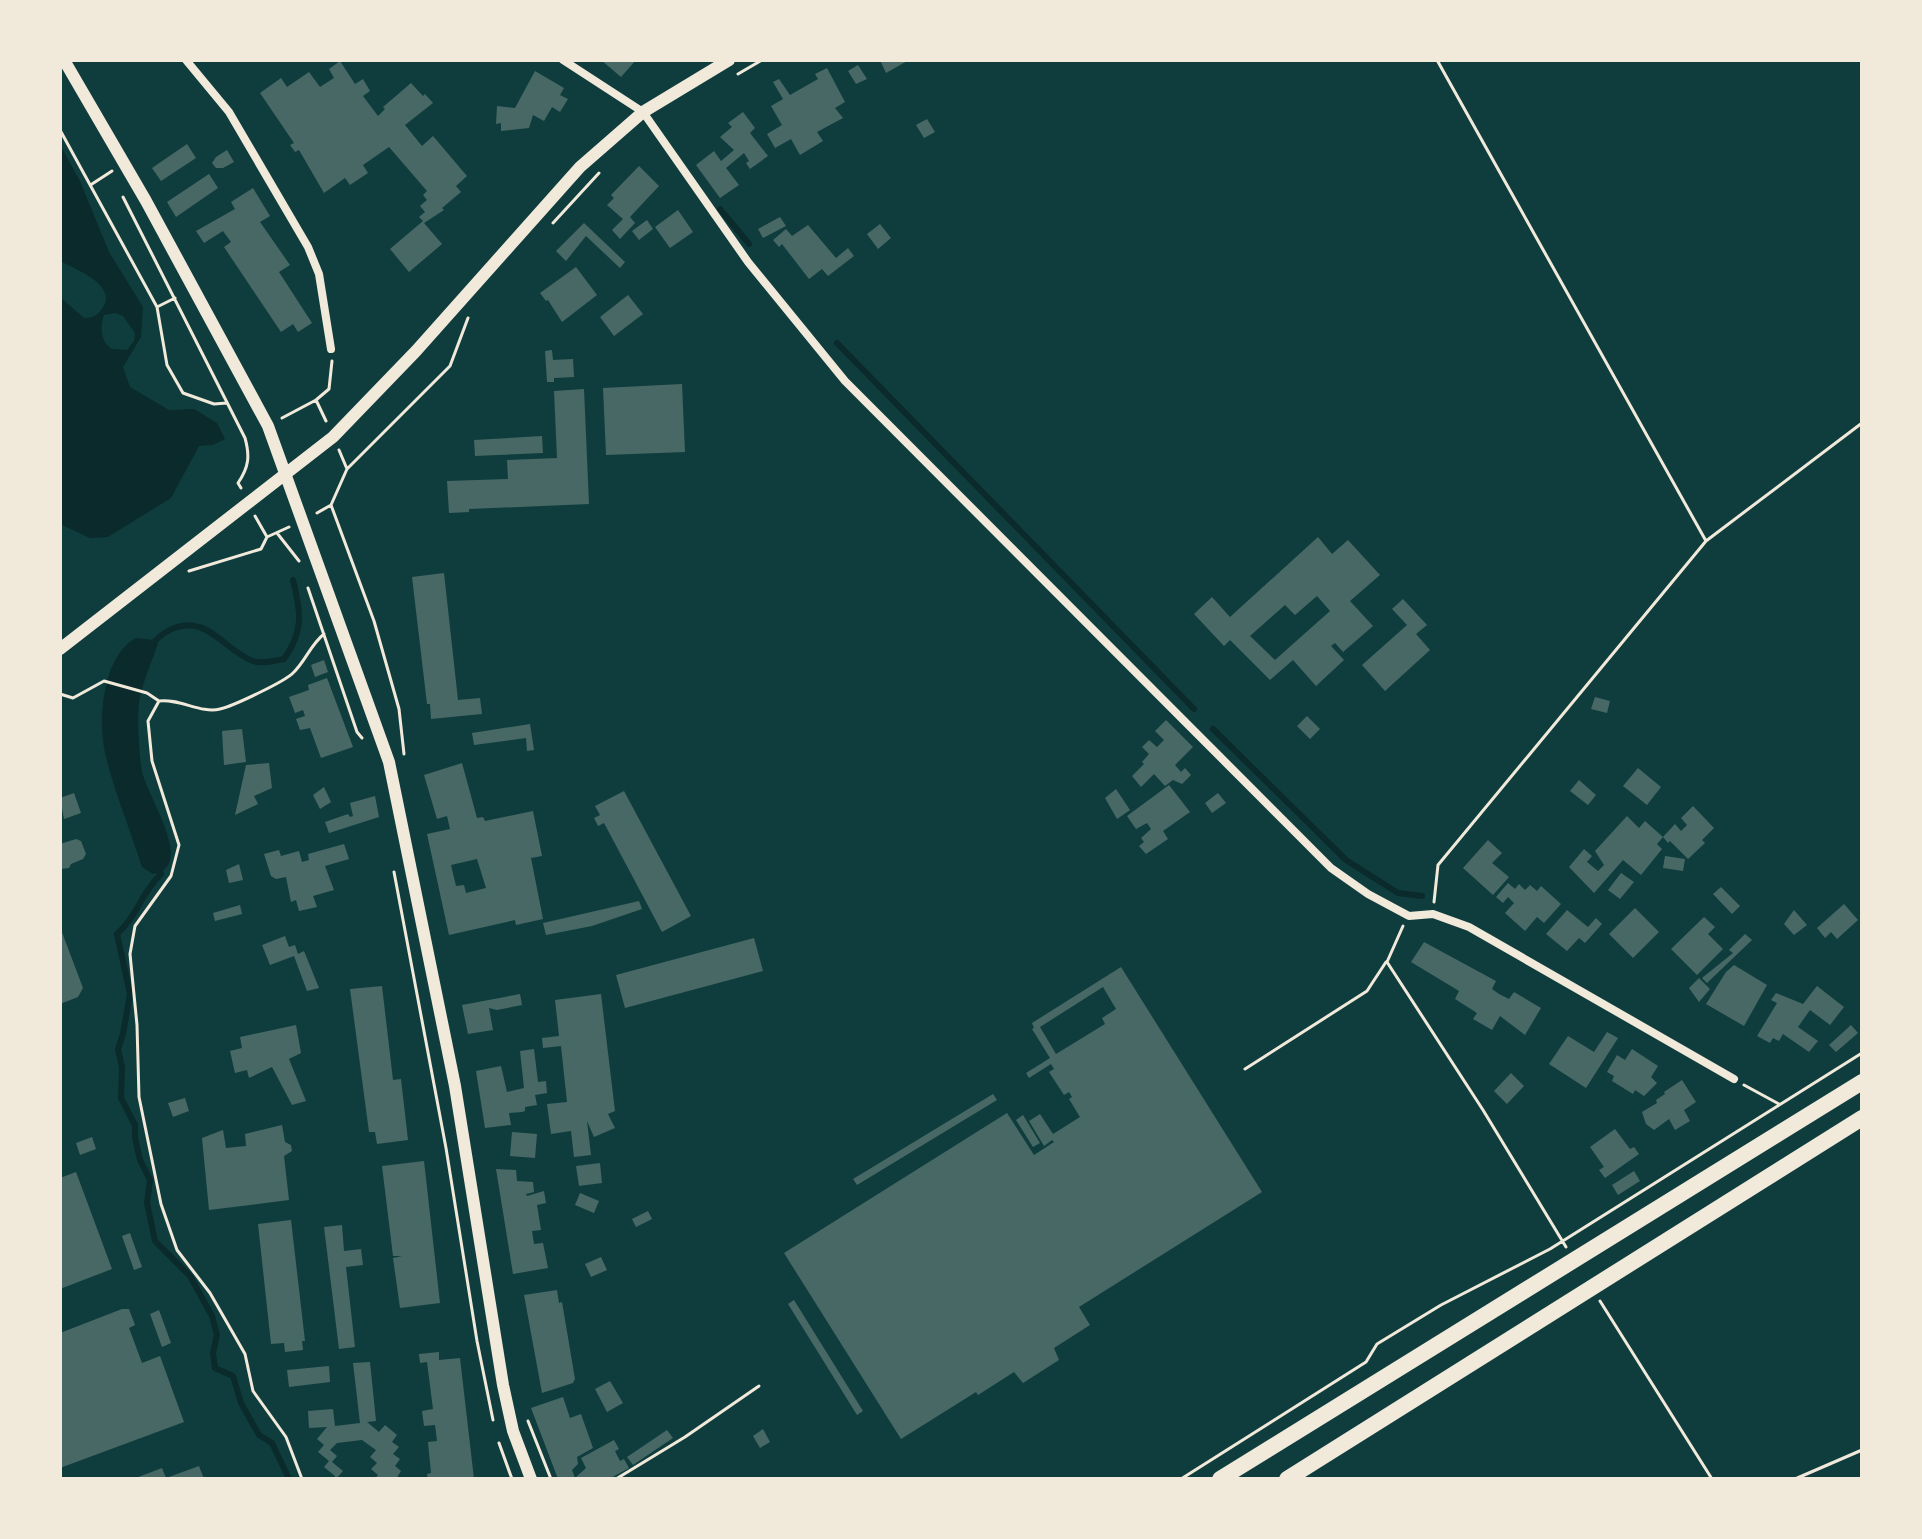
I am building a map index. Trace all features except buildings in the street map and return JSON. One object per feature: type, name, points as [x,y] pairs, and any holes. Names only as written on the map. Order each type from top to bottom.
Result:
[{"type":"main road","points":[[1220,1479],[1862,1082]]},
{"type":"main road","points":[[1287,1479],[1862,1118]]},
{"type":"street","points":[[64,60],[146,201],[268,426],[389,762],[455,1086],[503,1385],[513,1431],[531,1479]]},
{"type":"street","points":[[186,60],[229,112],[308,247],[319,274],[331,349]]},
{"type":"street","points":[[563,60],[643,112],[748,262],[845,381],[1331,868],[1368,894],[1409,916],[1433,914],[1469,927],[1734,1079]]},
{"type":"street","points":[[60,649],[333,437],[416,351],[580,167],[643,112],[729,60]]},
{"type":"path","points":[[734,76],[762,60]]},
{"type":"path","points":[[1437,60],[1706,541]]},
{"type":"path","points":[[60,130],[157,307],[167,365],[183,393],[214,404],[227,403]]},
{"type":"path","points":[[554,223],[607,164]]},
{"type":"path","points":[[92,184],[111,171]]},
{"type":"path","points":[[118,185],[245,438],[249,454],[246,471],[238,483],[267,537]]},
{"type":"path","points":[[157,307],[174,298]]},
{"type":"path","points":[[161,570],[186,571],[261,549],[267,537],[331,505],[347,469],[450,366],[469,316]]},
{"type":"path","points":[[268,426],[316,400],[329,389],[333,372],[331,349]]},
{"type":"path","points":[[316,400],[333,437]]},
{"type":"path","points":[[1433,914],[1438,865],[1706,541],[1862,423]]},
{"type":"path","points":[[277,533],[298,560]]},
{"type":"path","points":[[303,575],[357,732],[368,744]]},
{"type":"path","points":[[60,694],[73,698],[104,681],[147,693],[159,701],[170,699],[219,710],[273,687],[291,675],[324,634]]},
{"type":"path","points":[[159,701],[148,721],[152,761],[179,845],[171,876],[135,926],[130,954],[137,1025],[139,1097],[161,1204],[177,1250],[210,1293],[245,1354],[253,1391],[286,1437],[302,1479]]},
{"type":"path","points":[[391,859],[494,1425]]},
{"type":"path","points":[[1245,1069],[1367,991],[1387,962],[1409,916]]},
{"type":"path","points":[[1387,962],[1534,1194]]},
{"type":"path","points":[[1181,1479],[1366,1362],[1377,1344],[1441,1305],[1550,1249],[1862,1053]]},
{"type":"path","points":[[1734,1079],[1779,1104]]},
{"type":"path","points":[[1625,1341],[1712,1479]]},
{"type":"path","points":[[616,1479],[685,1437],[759,1386]]},
{"type":"path","points":[[498,1440],[512,1479]]},
{"type":"path","points":[[1795,1479],[1862,1450]]},
{"type":"water","points":[[60,145],[80,181],[109,252],[143,307],[141,337],[123,367],[130,387],[169,410],[194,409],[217,423],[225,439],[213,445],[199,446],[171,498],[108,537],[90,538],[60,524],[60,297],[84,318],[98,314],[106,301],[101,286],[60,261]],"holes":[[[115,313],[123,316],[135,333],[134,341],[127,350],[112,349],[102,334],[104,315]]]},
{"type":"water","points":[[136,638],[158,643],[142,688],[138,719],[142,771],[170,845],[170,858],[165,869],[153,874],[142,867],[113,782],[103,739],[103,707],[109,674],[125,647]]},
{"type":"waterway","points":[[720,209],[749,244]]},
{"type":"waterway","points":[[837,343],[1194,709]]},
{"type":"waterway","points":[[150,647],[172,629],[185,625],[206,630],[253,661],[284,659],[298,630],[298,602],[293,580]]},
{"type":"waterway","points":[[1213,729],[1346,860],[1398,893],[1422,896]]},
{"type":"waterway","points":[[159,868],[161,874],[117,934],[130,994],[118,1049],[122,1067],[121,1098],[135,1125],[140,1160],[150,1180],[147,1203],[155,1241],[190,1276],[212,1316],[217,1335],[213,1353],[215,1368],[233,1376],[241,1403],[259,1435],[272,1443],[289,1479]]}]
